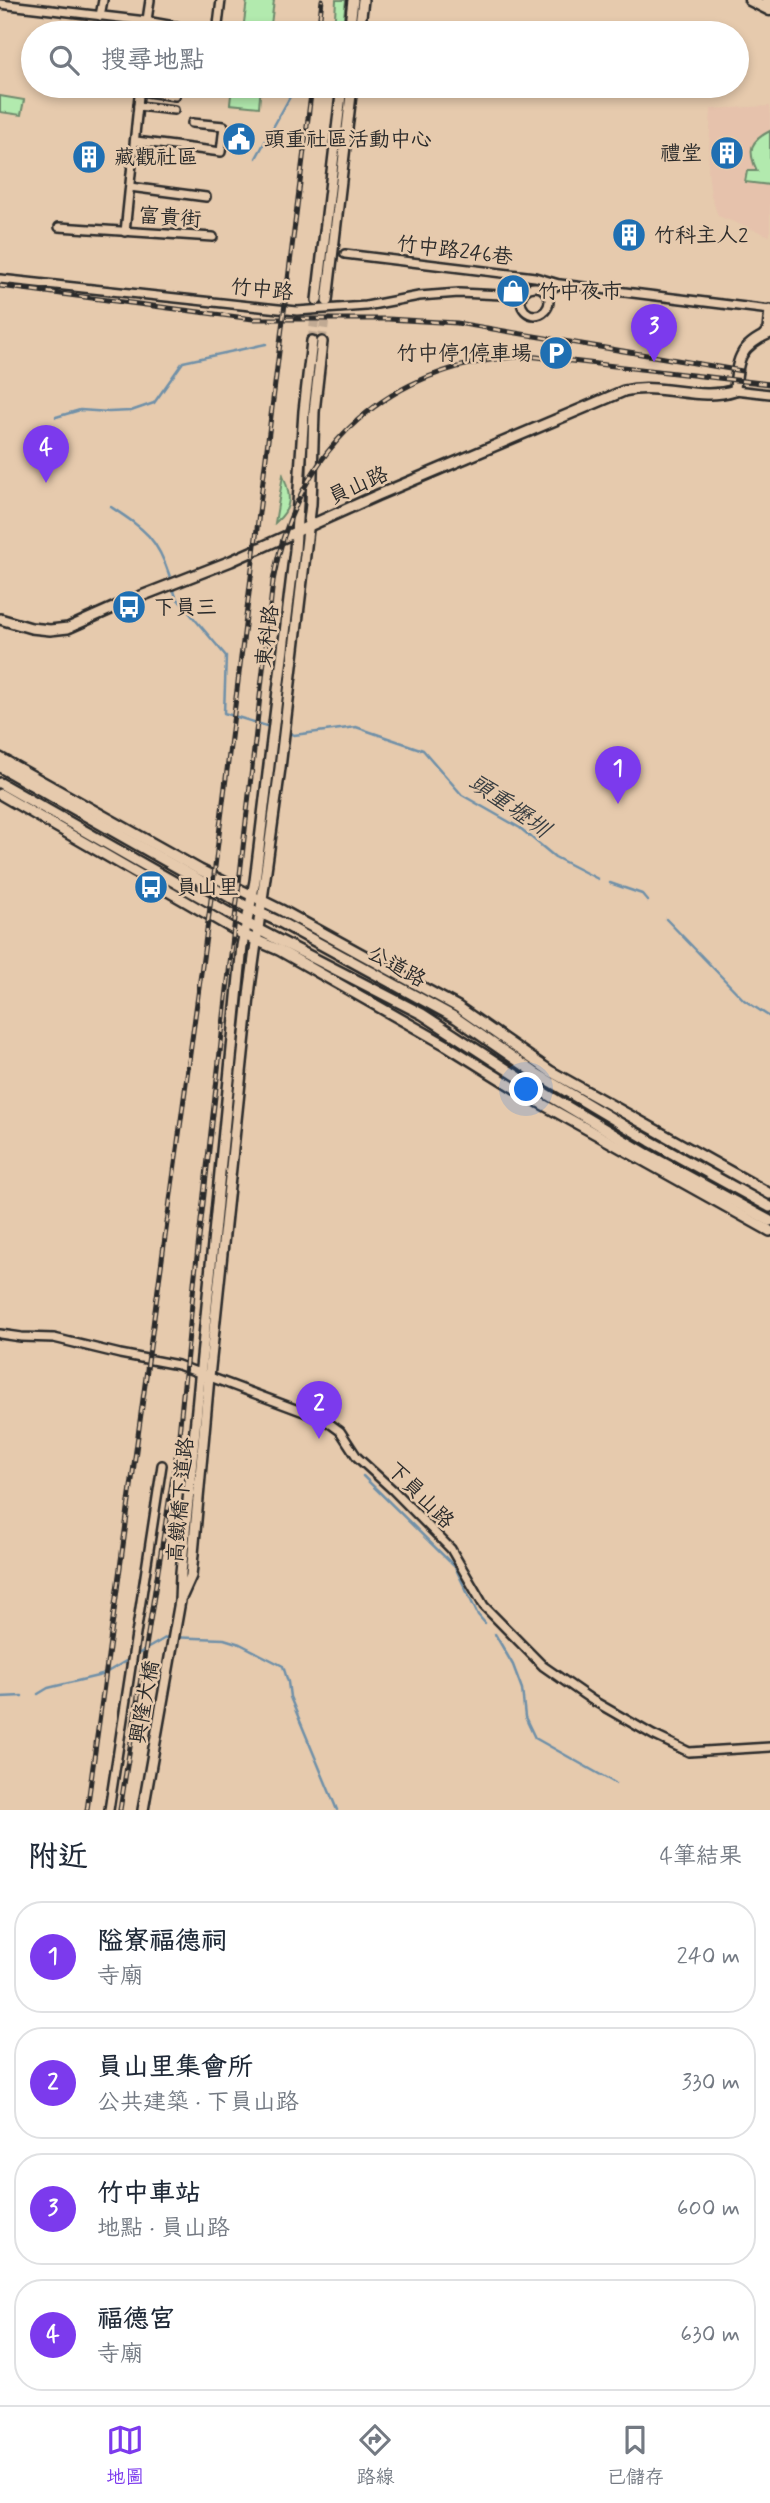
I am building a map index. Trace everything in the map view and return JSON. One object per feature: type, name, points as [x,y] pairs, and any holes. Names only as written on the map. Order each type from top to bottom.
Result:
[{"type":"main road","points":[[750,0],[770,10]]},
{"type":"street","points":[[100,16],[103,0]]},
{"type":"street","points":[[0,4],[39,4],[100,16],[146,21],[149,0]]},
{"type":"street","points":[[217,21],[221,0]]},
{"type":"street","points":[[350,21],[353,0]]},
{"type":"street","points":[[360,21],[363,0]]},
{"type":"street","name":"富貴街","points":[[125,232],[139,98]]},
{"type":"street","points":[[341,98],[322,300],[350,98]]},
{"type":"street","points":[[138,106],[174,110]]},
{"type":"street","points":[[136,141],[221,152],[224,126],[192,123]]},
{"type":"street","points":[[130,187],[206,197]]},
{"type":"street","name":"富貴街","points":[[59,227],[213,237]]},
{"type":"street","name":"竹中路246巷","points":[[345,254],[535,278],[560,284]]},
{"type":"street","name":"竹中路","points":[[0,279],[296,311],[366,306],[419,296],[459,293],[522,296]]},
{"type":"street","points":[[545,292],[560,284],[770,310],[767,334],[746,348],[739,357],[735,390],[770,394]]},
{"type":"street","points":[[532,287],[545,292],[549,299],[548,307],[538,315],[530,314],[523,309],[522,296],[532,287]]},
{"type":"street","name":"東科路","points":[[244,934],[249,908],[257,899],[275,767],[297,532],[304,411],[317,341],[309,526],[281,715]]},
{"type":"street","name":"員山路","points":[[0,619],[50,630],[68,628],[624,391],[650,387],[719,394],[735,390]]},
{"type":"street","name":"公道路","points":[[0,758],[199,875],[249,908],[456,1018],[534,1072],[650,1141],[770,1207]]},
{"type":"street","name":"公道路","points":[[0,767],[199,875],[281,910],[458,1007],[550,1071],[770,1194]]},
{"type":"street","name":"公道路","points":[[0,783],[246,923],[422,1014],[531,1085],[770,1222]]},
{"type":"street","name":"公道路","points":[[0,794],[256,941],[279,950],[446,1045],[526,1095],[770,1231]]},
{"type":"street","points":[[195,906],[197,895]]},
{"type":"street","name":"高鐵橋下道路","points":[[205,1376],[260,912],[257,899]]},
{"type":"street","name":"高鐵橋下道路","points":[[180,1601],[191,1576],[205,1376],[244,934]]},
{"type":"street","name":"下員山路","points":[[0,1334],[54,1338],[178,1365],[325,1420],[340,1431],[357,1457],[451,1549],[484,1606],[542,1666],[592,1700],[689,1752],[770,1747]]},
{"type":"street","points":[[109,1810],[162,1465]]},
{"type":"street","name":"興隆大橋","points":[[143,1810],[180,1601]]},
{"type":"shaded area","points":[[770,106],[770,236],[718,216],[711,195],[708,171],[711,109]]},
{"type":"green space","points":[[247,0],[274,0],[271,21],[244,21]]},
{"type":"green space","points":[[336,0],[346,0],[343,21],[335,21]]},
{"type":"green space","points":[[0,96],[24,100],[21,115],[0,112]]},
{"type":"green space","points":[[231,98],[260,98],[259,107],[230,104]]},
{"type":"green space","points":[[770,131],[770,185],[745,182],[747,171],[757,171],[752,147]]},
{"type":"green space","points":[[283,475],[289,501],[285,512],[275,523]]},
{"type":"waterway","name":"頭重壢圳","points":[[256,158],[289,98]]},
{"type":"waterway","name":"頭重壢圳","points":[[56,417],[80,410],[131,411],[154,403],[183,362],[266,344]]},
{"type":"waterway","name":"頭重壢圳","points":[[111,507],[148,535],[160,552],[170,577]]},
{"type":"waterway","name":"頭重壢圳","points":[[174,591],[176,597],[226,656],[224,713],[270,727]]},
{"type":"waterway","name":"頭重壢圳","points":[[287,732],[294,735],[356,727],[423,750],[462,795],[520,828],[555,857],[598,879]]},
{"type":"waterway","name":"頭重壢圳","points":[[610,883],[642,894],[648,901]]},
{"type":"waterway","name":"頭重壢圳","points":[[666,919],[744,1000],[770,1017]]},
{"type":"waterway","points":[[363,1476],[455,1567],[478,1615],[485,1623]]},
{"type":"waterway","points":[[495,1634],[513,1665],[522,1689],[525,1717],[535,1738],[615,1783]]},
{"type":"waterway","points":[[38,1694],[48,1688],[102,1675],[167,1637],[224,1639],[240,1644],[283,1666],[290,1697],[337,1810]]},
{"type":"waterway","points":[[0,1697],[22,1696]]},
{"type":"tunnel","points":[[312,341],[317,301]]},
{"type":"tunnel","points":[[322,342],[327,302]]},
{"type":"railway","points":[[319,21],[322,0]]},
{"type":"railway","points":[[87,1810],[210,907],[311,98]]},
{"type":"railway","points":[[0,286],[253,319],[388,319],[457,323],[742,371]]},
{"type":"railway","points":[[120,1810],[178,1445],[273,581],[285,533],[304,489],[328,452],[358,420],[393,394],[433,375],[478,362],[528,356],[770,384]]},
{"type":"place","name":"頭重社區活動中心","points":[[239,139]]},
{"type":"place","name":"禮堂","points":[[727,153]]},
{"type":"place","name":"藏觀社區","points":[[89,157]]},
{"type":"place","name":"竹科主人2","points":[[629,235]]},
{"type":"place","name":"竹中夜市","points":[[513,291]]},
{"type":"place","name":"竹中停1停車場","points":[[556,353]]},
{"type":"place","name":"竹中車站","points":[[654,362]]},
{"type":"place","name":"福德宮","points":[[46,483]]},
{"type":"place","name":"下員三","points":[[129,607]]},
{"type":"place","name":"隘寮福德祠","points":[[618,804]]},
{"type":"place","name":"員山里","points":[[151,887]]},
{"type":"place","name":"員山里集會所","points":[[319,1439]]}]
